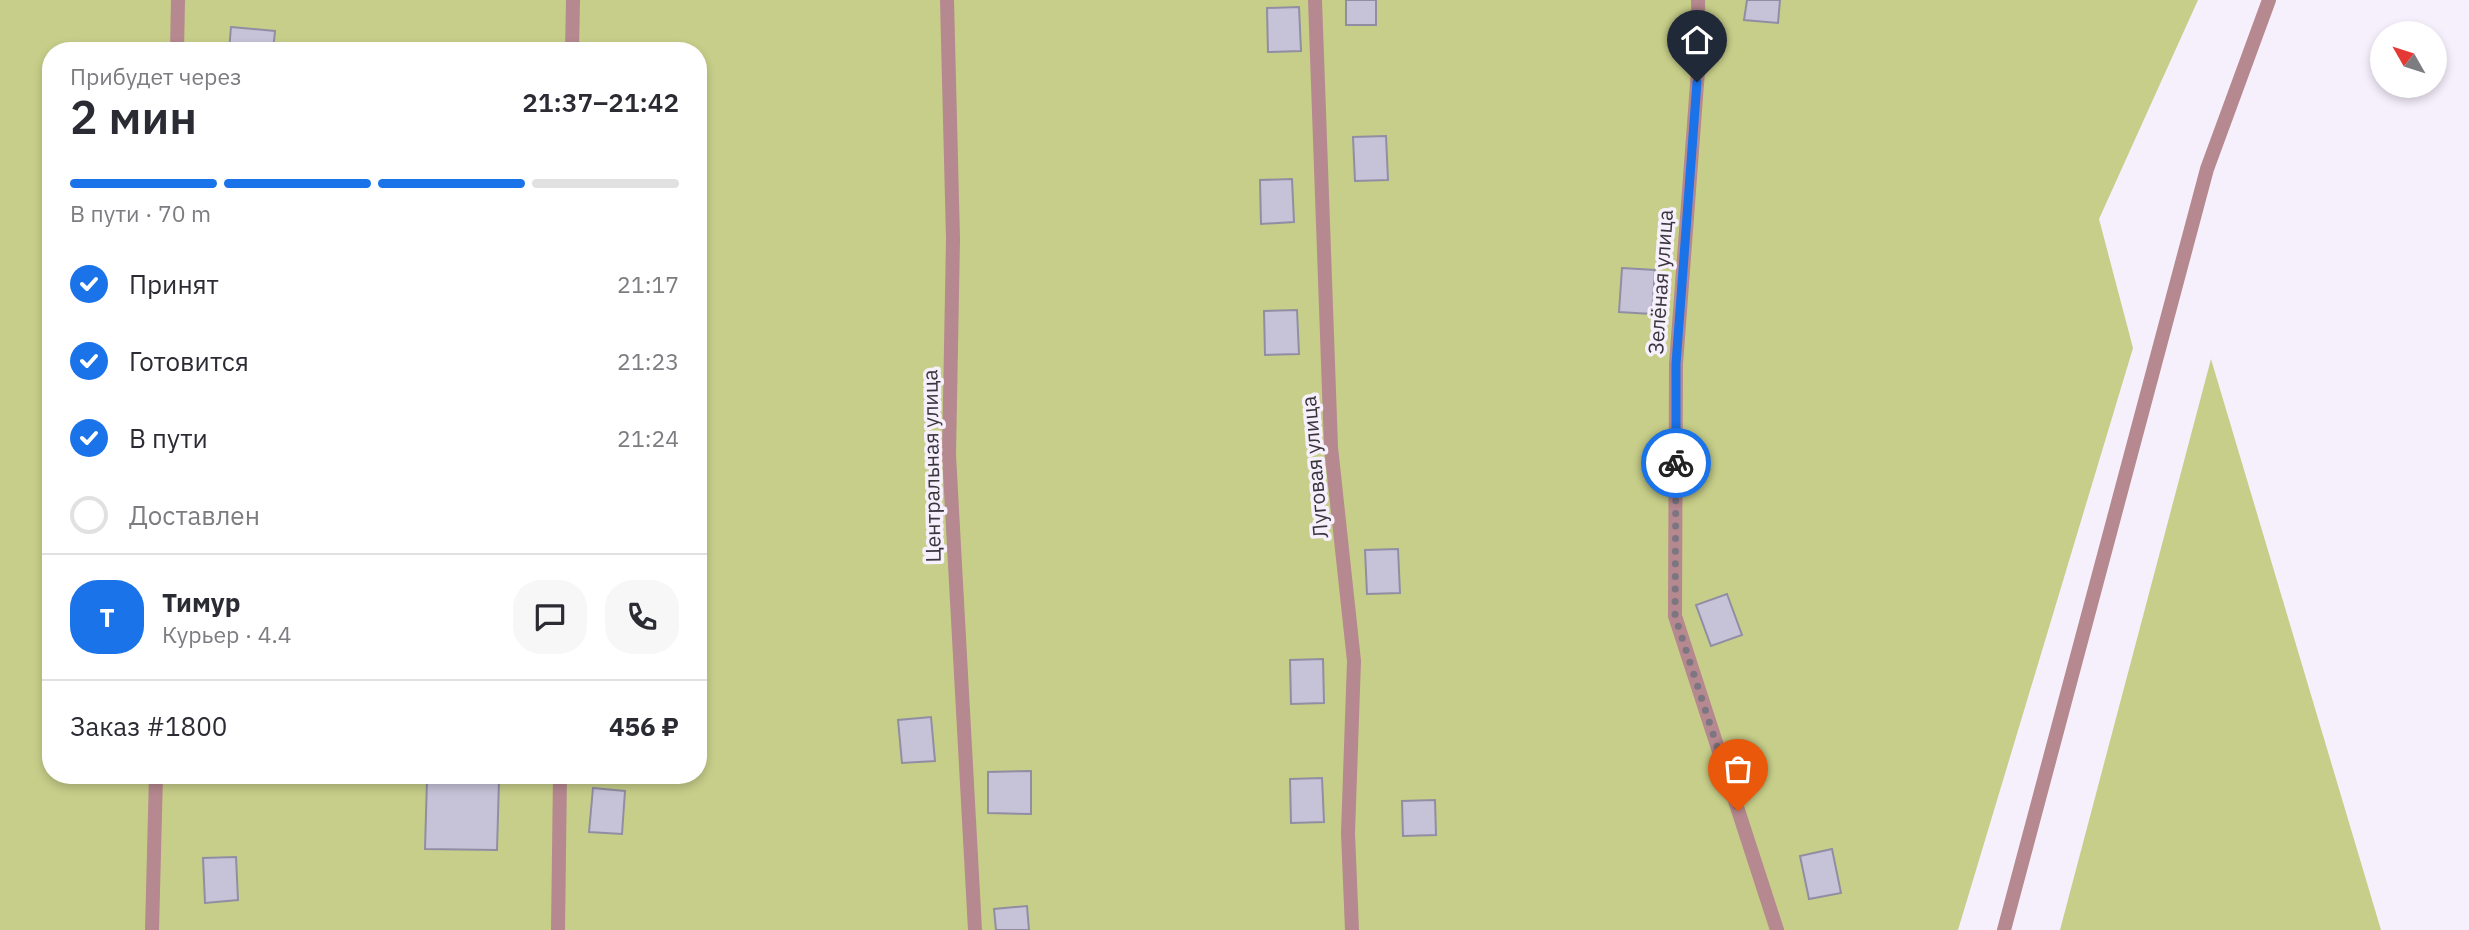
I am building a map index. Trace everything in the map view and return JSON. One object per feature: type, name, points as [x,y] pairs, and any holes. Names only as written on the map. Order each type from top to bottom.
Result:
[{"type":"street","points":[[177,42],[178,0]]},
{"type":"street","points":[[572,42],[573,0]]},
{"type":"street","name":"Центральная улица","points":[[947,0],[953,239],[949,455],[975,930]]},
{"type":"street","name":"Луговая улица","points":[[1315,0],[1331,447],[1354,661],[1348,833],[1352,930]]},
{"type":"street","name":"Зелёная улица","points":[[1698,0],[1699,57],[1676,364],[1675,616],[1777,930]]},
{"type":"street","points":[[2004,930],[2207,169],[2269,0]]},
{"type":"street","points":[[152,930],[156,784]]},
{"type":"street","points":[[558,930],[560,784]]},
{"type":"green space","points":[[0,0],[2198,0],[2099,219],[2133,348],[1958,930],[0,930]]},
{"type":"green space","points":[[2211,359],[2381,930],[2060,930]]},
{"type":"building","points":[[1346,0],[1376,0],[1376,25],[1346,25]]},
{"type":"building","points":[[1747,0],[1780,0],[1778,23],[1744,20]]},
{"type":"building","points":[[1299,7],[1301,51],[1268,52],[1267,8]]},
{"type":"building","points":[[231,27],[275,31],[274,42],[230,42]]},
{"type":"building","points":[[1386,136],[1388,180],[1355,181],[1353,137]]},
{"type":"building","points":[[1292,179],[1294,222],[1261,224],[1260,180]]},
{"type":"building","points":[[1622,268],[1655,270],[1652,314],[1619,312]]},
{"type":"building","points":[[1297,310],[1299,354],[1265,355],[1264,311]]},
{"type":"building","points":[[1398,549],[1400,593],[1367,594],[1365,550]]},
{"type":"building","points":[[1727,594],[1742,635],[1711,646],[1696,605]]},
{"type":"building","points":[[1323,659],[1324,703],[1291,704],[1290,660]]},
{"type":"building","points":[[931,717],[935,761],[902,763],[898,720]]},
{"type":"building","points":[[1031,771],[1031,814],[988,813],[988,772]]},
{"type":"building","points":[[1322,778],[1324,822],[1291,823],[1290,779]]},
{"type":"building","points":[[427,784],[499,784],[497,850],[425,849]]},
{"type":"building","points":[[593,788],[625,791],[622,834],[589,832]]},
{"type":"building","points":[[1435,800],[1436,835],[1403,836],[1402,801]]},
{"type":"building","points":[[1832,849],[1841,893],[1809,899],[1800,856]]},
{"type":"building","points":[[236,857],[238,900],[205,903],[203,858]]},
{"type":"building","points":[[1027,906],[1029,930],[996,930],[994,909]]},
{"type":"way so far","points":[[1676,463],[1675,616],[1738,811]]},
{"type":"route","points":[[1676,463],[1676,364],[1697,82]]}]
